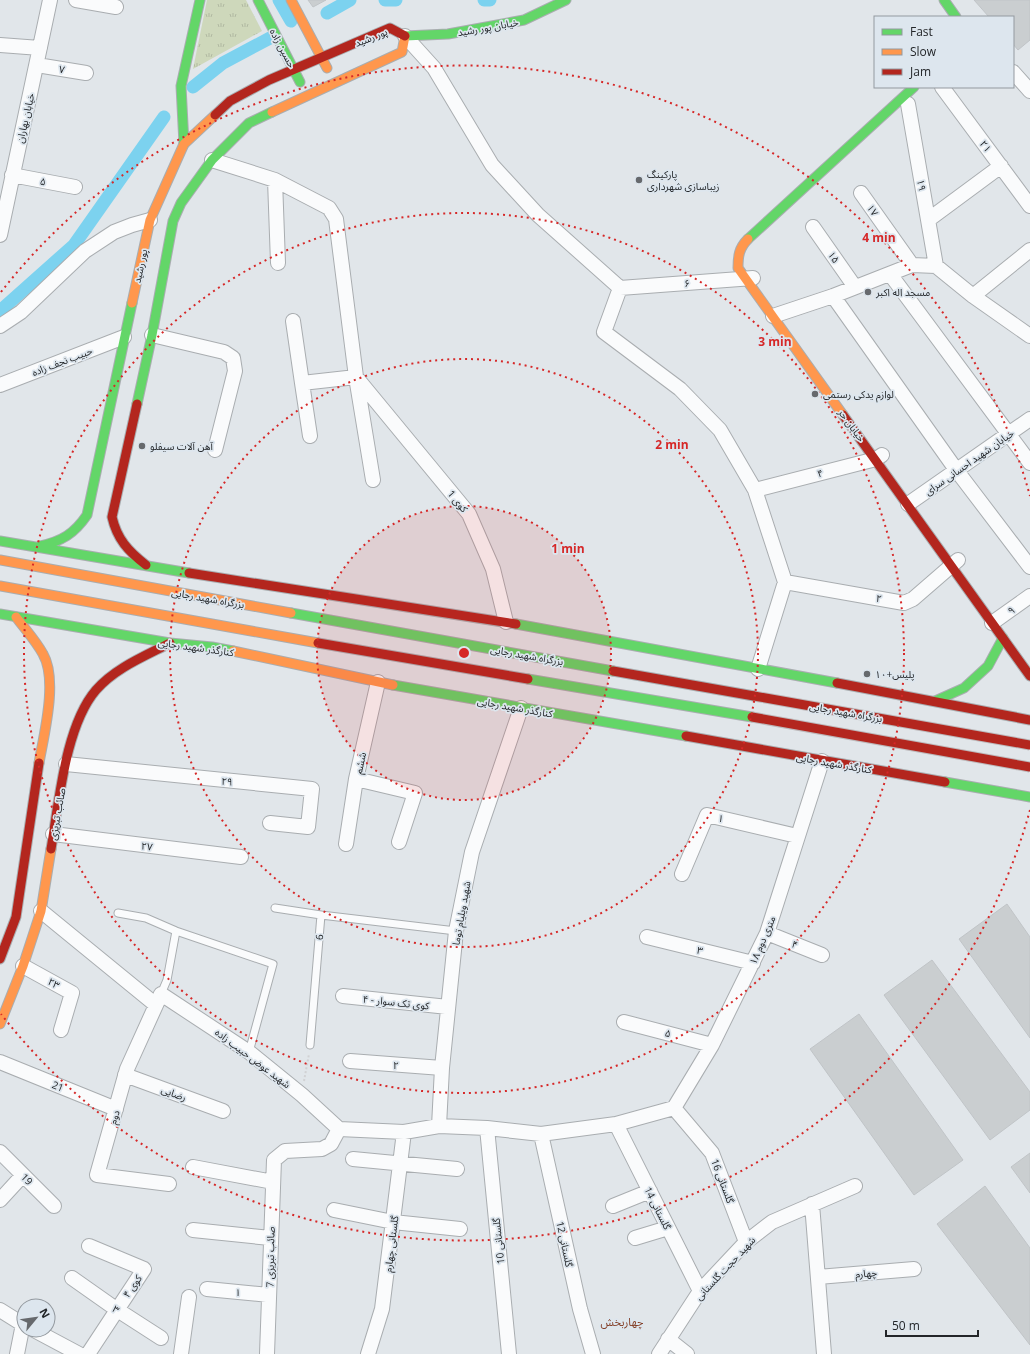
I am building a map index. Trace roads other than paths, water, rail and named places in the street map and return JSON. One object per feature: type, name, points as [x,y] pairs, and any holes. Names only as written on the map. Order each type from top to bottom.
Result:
[{"type":"main road","points":[[184,144],[181,86],[200,0]]},
{"type":"main road","name":"حسین زاده","points":[[258,0],[307,96]]},
{"type":"main road","points":[[291,0],[322,57],[334,83]]},
{"type":"main road","name":"خیابان پور رشید","points":[[405,36],[448,34],[524,20],[566,0]]},
{"type":"main road","points":[[944,0],[955,16]]},
{"type":"main road","name":"پور رشید","points":[[34,547],[63,540],[77,530],[87,515],[150,220],[184,144],[230,101],[269,80],[390,28],[405,36]]},
{"type":"main road","points":[[149,568],[126,549],[116,534],[112,517],[152,335],[173,221],[181,203],[212,160],[249,123],[402,52],[405,36]]},
{"type":"main road","name":"خیابان حر","points":[[752,247],[908,104],[918,89]]},
{"type":"main road","name":"خیابان حر","points":[[918,89],[741,246],[738,257],[738,268],[750,274],[914,500],[996,620],[1025,653]]},
{"type":"main road","points":[[0,541],[149,568],[506,622],[935,701],[1030,720]]},
{"type":"main road","name":"بزرگراه شهید رجایی","points":[[0,560],[1030,745]]},
{"type":"main road","points":[[0,586],[1030,767]]},
{"type":"main road","points":[[277,588],[336,606]]},
{"type":"main road","name":"کنارگذر شهید رجایی","points":[[0,614],[170,643],[212,647],[378,682],[822,761],[988,788],[1030,797]]},
{"type":"main road","points":[[0,959],[16,918],[49,698],[50,673],[44,655],[16,617]]},
{"type":"main road","points":[[380,619],[462,644]]},
{"type":"main road","name":"خیابان حر","points":[[996,620],[1003,638],[1030,676]]},
{"type":"main road","points":[[935,701],[964,688],[988,666],[1003,638]]},
{"type":"main road","name":"صائب تبریزی","points":[[0,1024],[24,966],[41,911],[66,764],[78,719],[96,690],[120,670],[170,643]]},
{"type":"main road","points":[[212,647],[274,650]]},
{"type":"main road","points":[[312,652],[381,654]]},
{"type":"main road","points":[[1001,714],[1016,730],[1021,753],[1013,772]]},
{"type":"main road","points":[[988,788],[999,783]]},
{"type":"street","name":"خیابان بهاران","points":[[0,235],[50,0]]},
{"type":"street","points":[[76,0],[116,7]]},
{"type":"street","points":[[405,36],[434,68],[492,165],[538,215],[620,288],[604,332],[680,388],[720,430],[755,490],[785,582],[758,669]]},
{"type":"street","points":[[0,45],[40,48]]},
{"type":"street","name":"۷","points":[[37,65],[86,73]]},
{"type":"street","points":[[1014,73],[1029,88]]},
{"type":"street","name":"۲۱","points":[[943,88],[1030,206]]},
{"type":"street","name":"۱۹","points":[[908,104],[936,266]]},
{"type":"street","points":[[212,160],[275,180],[329,208],[336,220],[356,377],[373,480]]},
{"type":"street","points":[[928,220],[1001,166]]},
{"type":"street","name":"۵","points":[[12,176],[74,187]]},
{"type":"street","points":[[275,180],[278,263]]},
{"type":"street","name":"۱۷","points":[[861,193],[912,265]]},
{"type":"street","points":[[0,326],[21,312],[85,251],[114,232],[150,220]]},
{"type":"street","name":"۱۵","points":[[813,227],[855,287]]},
{"type":"street","points":[[973,296],[1030,250]]},
{"type":"street","points":[[781,316],[912,265],[936,266],[973,296],[1030,336]]},
{"type":"street","name":"۶","points":[[620,288],[750,274]]},
{"type":"street","points":[[890,274],[1030,463]]},
{"type":"street","points":[[832,296],[957,471],[1030,567]]},
{"type":"street","points":[[293,321],[310,436]]},
{"type":"street","points":[[152,335],[224,352],[233,358],[235,371],[215,450]]},
{"type":"street","name":"حبیب نجف زاده","points":[[0,385],[124,337]]},
{"type":"street","points":[[302,383],[356,377]]},
{"type":"street","name":"کوی 1","points":[[356,377],[389,419],[469,514],[493,569],[506,622]]},
{"type":"street","name":"خیابان شهید احسانی سرای","points":[[914,500],[1030,419]]},
{"type":"street","name":"۴","points":[[755,490],[881,455]]},
{"type":"street","name":"۲","points":[[785,582],[904,603],[913,599],[955,560]]},
{"type":"street","name":"۹","points":[[996,620],[1030,596]]},
{"type":"street","name":"ششم","points":[[346,844],[356,779],[378,682]]},
{"type":"street","name":"شهید ویلیام توما","points":[[439,1126],[442,1068],[456,931],[472,852],[521,708]]},
{"type":"street","name":"۱۸ متری دوم","points":[[674,1108],[712,1045],[767,933],[822,761]]},
{"type":"street","name":"۲۹","points":[[66,764],[312,789],[308,827],[270,823]]},
{"type":"street","points":[[356,779],[415,793],[399,842]]},
{"type":"street","name":"۱","points":[[682,874],[707,815],[797,836]]},
{"type":"street","name":"۲۷","points":[[53,834],[241,857]]},
{"type":"street","name":"شهید عوض حبیب زاده","points":[[41,911],[159,999],[249,1052],[302,1095],[339,1129]]},
{"type":"street","name":"۴","points":[[767,933],[822,955]]},
{"type":"street","name":"۳","points":[[647,937],[753,963]]},
{"type":"street","name":"۲۳","points":[[24,966],[72,993],[61,1030]]},
{"type":"street","name":"۴ - کوی تک سوار","points":[[343,996],[448,1008]]},
{"type":"street","name":"دوم","points":[[159,999],[125,1075],[97,1175],[169,1184]]},
{"type":"street","name":"۵","points":[[624,1022],[712,1045]]},
{"type":"street","name":"۲","points":[[350,1061],[442,1068]]},
{"type":"street","name":"21","points":[[0,1062],[116,1109]]},
{"type":"street","name":"رضایی","points":[[125,1075],[224,1111]]},
{"type":"street","points":[[339,1129],[404,1132],[439,1126],[487,1128],[541,1134],[616,1124],[674,1108]]},
{"type":"street","name":"گلستانی 16","points":[[674,1108],[712,1153],[746,1242]]},
{"type":"street","name":"گلستانی 14","points":[[616,1124],[700,1291]]},
{"type":"street","name":"گلستانی 10","points":[[487,1128],[509,1354]]},
{"type":"street","name":"صائب تبریزی 7","points":[[267,1354],[274,1160],[285,1151],[322,1149],[331,1144],[339,1129]]},
{"type":"street","name":"گلستانی چهارم","points":[[368,1354],[382,1309],[404,1132]]},
{"type":"street","name":"گلستانی 12","points":[[541,1134],[580,1309],[593,1354]]},
{"type":"street","name":"19","points":[[0,1152],[54,1206]]},
{"type":"street","points":[[353,1159],[457,1169]]},
{"type":"street","points":[[193,1167],[273,1182]]},
{"type":"street","points":[[0,1200],[23,1175]]},
{"type":"street","name":"شهید حجت گلستانی","points":[[659,1354],[700,1291],[746,1242],[772,1222],[855,1186]]},
{"type":"street","points":[[613,1206],[650,1191]]},
{"type":"street","points":[[812,1204],[824,1354]]},
{"type":"street","points":[[334,1210],[393,1222],[460,1229]]},
{"type":"street","points":[[635,1238],[668,1228]]},
{"type":"street","points":[[193,1230],[270,1238]]},
{"type":"street","name":"کوی ۴","points":[[88,1354],[116,1309],[144,1269],[89,1246]]},
{"type":"street","name":"چهارم","points":[[818,1277],[914,1269]]},
{"type":"street","name":"۳","points":[[72,1278],[161,1338]]},
{"type":"street","name":"۱","points":[[208,1289],[270,1295]]},
{"type":"street","points":[[181,1354],[189,1297]]},
{"type":"street","points":[[0,1310],[16,1319]]},
{"type":"street","points":[[17,1354],[23,1338]]},
{"type":"street","points":[[49,1338],[79,1354]]},
{"type":"street","points":[[668,1339],[687,1354]]},
{"type":"lane","points":[[276,908],[321,915],[456,931]]},
{"type":"lane","points":[[118,913],[146,918],[176,931],[273,964],[249,1052]]},
{"type":"lane","name":"6","points":[[310,1045],[321,915]]},
{"type":"lane","points":[[159,999],[167,980],[176,931]]},
{"type":"waterway","points":[[279,0],[291,21]]},
{"type":"waterway","points":[[327,13],[350,0]]},
{"type":"waterway","points":[[385,0],[396,0]]},
{"type":"waterway","points":[[484,0],[490,0]]},
{"type":"waterway","points":[[193,87],[223,63],[270,38]]},
{"type":"waterway","points":[[0,311],[74,245],[164,117]]},
{"type":"place","name":"پارکینگ زیباسازی شهرداری","points":[[639,180]]},
{"type":"place","name":"مسجد اله اکبر","points":[[868,292]]},
{"type":"place","name":"لوازم یدکی رستمی","points":[[815,394]]},
{"type":"place","name":"آهن آلات سیفلو","points":[[142,446]]},
{"type":"place","name":"پلیس+١٠","points":[[867,674]]},
{"type":"district","name":"چهاربخش","points":[[622,1321]]}]
